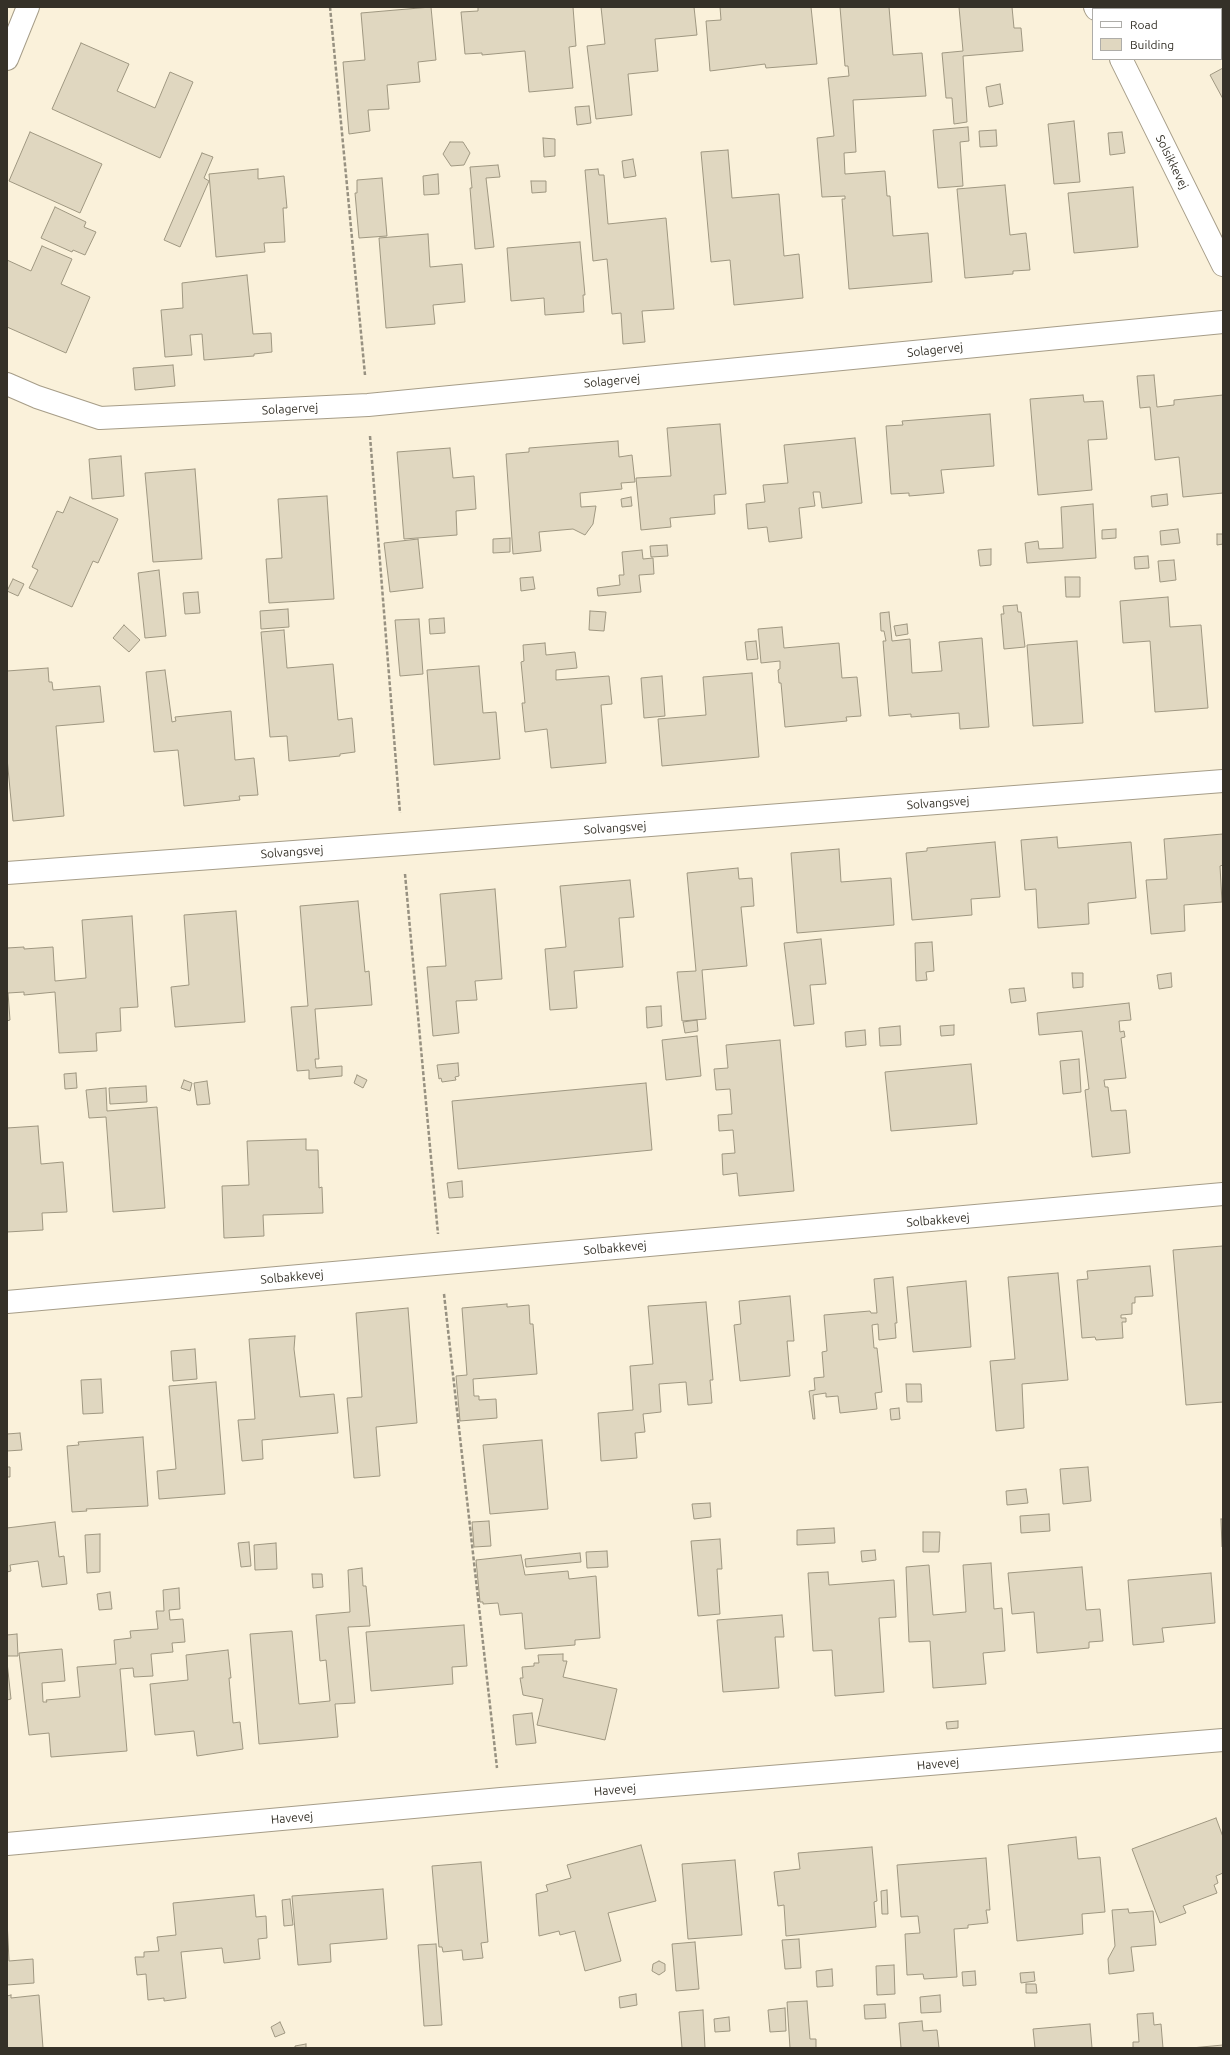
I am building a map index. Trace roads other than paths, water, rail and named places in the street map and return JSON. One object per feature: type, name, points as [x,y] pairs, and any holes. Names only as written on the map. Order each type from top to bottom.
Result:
[{"type":"street","points":[[7,59],[28,7]]},
{"type":"street","name":"Solsikkevej","points":[[1121,60],[1223,265]]},
{"type":"street","name":"Solagervej","points":[[7,384],[37,398],[100,418],[368,405],[1223,322]]},
{"type":"street","name":"Solvangsvej","points":[[7,873],[1223,781]]},
{"type":"street","name":"Solbakkevej","points":[[7,1302],[1223,1194]]},
{"type":"street","name":"Havevej","points":[[7,1844],[500,1799],[1223,1740]]}]
